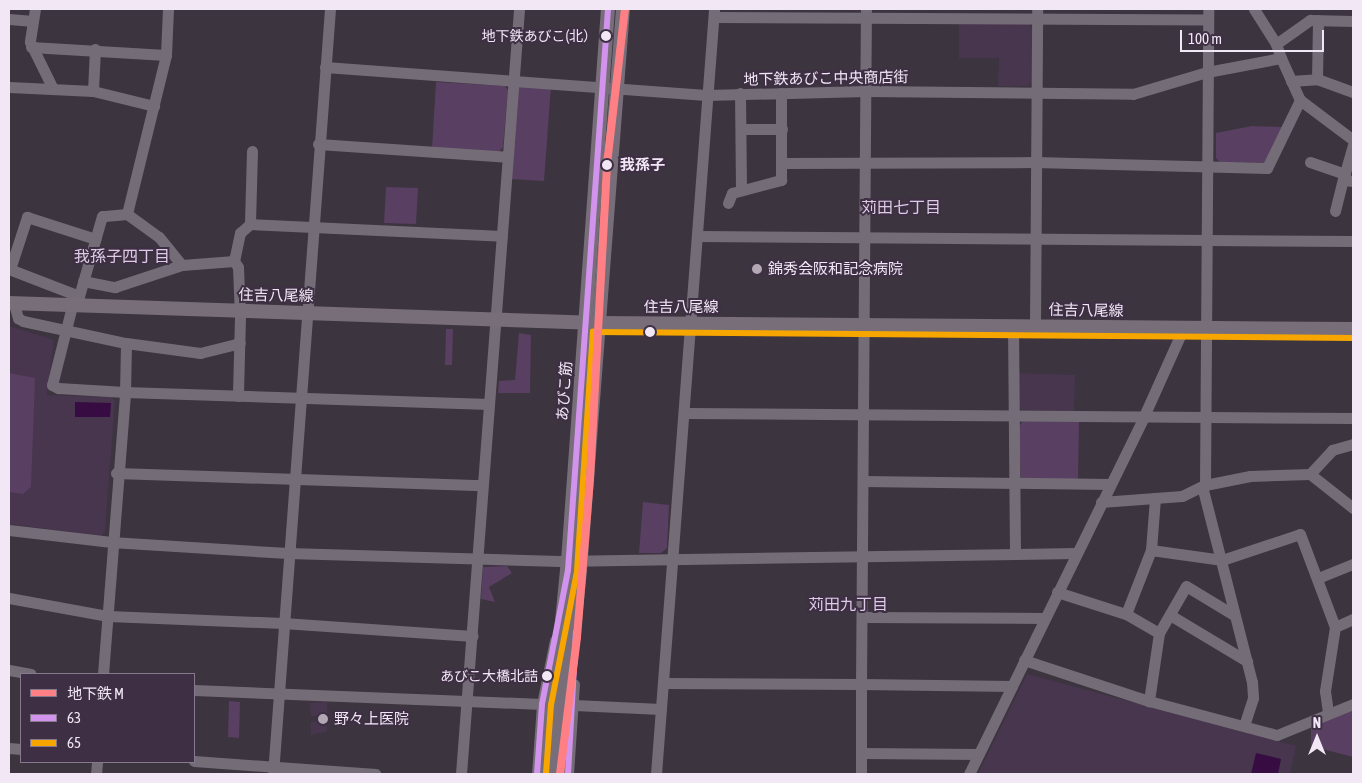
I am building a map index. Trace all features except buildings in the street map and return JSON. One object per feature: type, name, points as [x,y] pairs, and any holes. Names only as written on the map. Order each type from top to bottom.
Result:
[{"type":"main road","name":"あびこ筋","points":[[559,774],[564,704],[576,612],[574,561],[585,323],[608,9]]},
{"type":"main road","name":"あびこ筋","points":[[547,774],[564,601],[574,561],[600,323],[623,9]]},
{"type":"main road","name":"住吉八尾線","points":[[11,303],[75,301],[240,311],[585,323],[1013,324],[1035,326],[1353,329]]},
{"type":"street","points":[[35,9],[31,47],[53,89]]},
{"type":"street","points":[[127,214],[166,55],[168,9]]},
{"type":"street","points":[[273,770],[318,144],[330,9]]},
{"type":"street","points":[[461,774],[473,636],[482,485],[519,9]]},
{"type":"street","points":[[1254,9],[1276,44],[1280,58],[1300,100],[1353,140]]},
{"type":"street","points":[[656,774],[685,413],[689,324],[698,236],[706,95],[714,13],[1208,14],[1204,486],[1234,615],[1247,661],[1253,698],[1244,726]]},
{"type":"street","points":[[861,774],[866,13]]},
{"type":"street","points":[[1035,326],[1037,14]]},
{"type":"street","points":[[9,20],[33,21]]},
{"type":"street","points":[[1276,44],[1310,20],[1353,21]]},
{"type":"street","points":[[1318,20],[1318,79]]},
{"type":"street","points":[[31,47],[74,51],[95,49],[166,55]]},
{"type":"street","points":[[93,91],[95,49]]},
{"type":"street","name":"地下鉄あびこ中央商店街","points":[[325,67],[514,78],[706,95],[866,91],[1132,94],[1207,72],[1280,58]]},
{"type":"street","points":[[1291,80],[1318,79],[1353,92]]},
{"type":"street","points":[[9,87],[93,91],[154,106]]},
{"type":"street","points":[[740,93],[741,190]]},
{"type":"street","points":[[728,203],[732,193],[781,180],[781,93]]},
{"type":"street","points":[[782,163],[1035,162],[1267,168],[1300,100]]},
{"type":"street","points":[[741,129],[782,129]]},
{"type":"street","points":[[318,144],[507,157]]},
{"type":"street","points":[[1335,211],[1347,178],[1353,144]]},
{"type":"street","points":[[250,224],[252,151]]},
{"type":"street","points":[[1310,162],[1347,178]]},
{"type":"street","points":[[182,265],[158,237],[127,214],[102,216],[84,282],[75,301],[66,331],[52,385],[58,388],[124,392],[300,396],[489,404]]},
{"type":"street","points":[[75,301],[10,269],[28,217],[96,239]]},
{"type":"street","points":[[238,396],[240,311],[238,267],[234,261],[240,233],[250,224],[502,236]]},
{"type":"street","points":[[698,236],[1353,241]]},
{"type":"street","points":[[84,282],[115,287],[182,265],[234,261]]},
{"type":"street","points":[[11,303],[18,318],[66,331],[126,343],[200,352],[240,343]]},
{"type":"street","points":[[1013,324],[1012,483],[1014,552]]},
{"type":"street","points":[[969,774],[1144,416],[1184,327]]},
{"type":"street","points":[[103,673],[126,343]]},
{"type":"street","points":[[685,413],[1353,418]]},
{"type":"street","points":[[1310,474],[1332,450],[1353,444]]},
{"type":"street","points":[[116,473],[482,485]]},
{"type":"street","points":[[1101,502],[1182,496],[1204,486],[1250,476],[1310,474],[1353,508]]},
{"type":"street","points":[[863,481],[1110,484]]},
{"type":"street","points":[[1126,614],[1150,550],[1155,498]]},
{"type":"street","points":[[9,530],[111,542],[288,553],[574,561],[672,557],[1014,552],[1076,553]]},
{"type":"street","points":[[1150,550],[1222,560],[1300,534],[1335,626],[1325,691],[1328,712]]},
{"type":"street","points":[[1318,578],[1353,564]]},
{"type":"street","points":[[1149,701],[1159,633],[1186,586],[1234,615]]},
{"type":"street","points":[[1057,592],[1126,614],[1159,633]]},
{"type":"street","points":[[9,598],[108,616],[283,623],[473,636]]},
{"type":"street","points":[[537,774],[542,704],[564,601]]},
{"type":"street","points":[[568,774],[574,705],[576,612]]},
{"type":"street","points":[[1170,615],[1247,661]]},
{"type":"street","points":[[862,617],[1044,618]]},
{"type":"street","points":[[1335,626],[1353,619]]},
{"type":"street","points":[[1024,660],[1149,701],[1277,735],[1328,712],[1353,704]]},
{"type":"street","points":[[9,670],[26,673]]},
{"type":"street","points":[[663,683],[1012,686]]},
{"type":"street","points":[[195,690],[542,704]]},
{"type":"street","points":[[574,705],[661,709]]},
{"type":"street","points":[[862,752],[978,754]]},
{"type":"street","points":[[195,761],[273,770],[376,774]]},
{"type":"shaded area","points":[[959,23],[1028,23],[1032,28],[1032,81],[1028,86],[998,86],[999,58],[959,58]]},
{"type":"shaded area","points":[[436,82],[505,86],[508,90],[503,147],[499,152],[432,148]]},
{"type":"shaded area","points":[[518,84],[551,86],[544,181],[511,179]]},
{"type":"shaded area","points":[[1252,126],[1283,127],[1266,163],[1220,162],[1216,158],[1216,133]]},
{"type":"shaded area","points":[[386,187],[418,188],[416,224],[384,223]]},
{"type":"shaded area","points":[[9,326],[54,340],[47,395],[111,397],[115,401],[105,531],[101,536],[9,524]]},
{"type":"shaded area","points":[[446,329],[453,329],[452,365],[445,365]]},
{"type":"shaded area","points":[[519,333],[531,335],[530,393],[498,393],[499,381],[515,380]]},
{"type":"shaded area","points":[[9,373],[35,378],[31,487],[23,494],[9,492]]},
{"type":"shaded area","points":[[1018,373],[1075,375],[1074,411],[1022,410],[1017,405]]},
{"type":"shaded area","points":[[75,402],[111,403],[110,417],[75,417]]},
{"type":"shaded area","points":[[1023,421],[1079,422],[1078,479],[1021,479],[1019,426]]},
{"type":"shaded area","points":[[643,502],[669,505],[667,548],[661,553],[639,553]]},
{"type":"shaded area","points":[[507,566],[512,573],[489,587],[495,602],[481,599],[483,567]]},
{"type":"shaded area","points":[[1027,674],[1296,746],[1290,774],[978,774]]},
{"type":"shaded area","points":[[229,701],[240,702],[239,738],[228,737]]},
{"type":"shaded area","name":"野々上医院","points":[[327,702],[327,731],[311,735],[311,722],[320,721],[320,716],[311,716],[310,703]]},
{"type":"shaded area","points":[[1353,709],[1353,757],[1311,746],[1311,724]]},
{"type":"shaded area","points":[[1256,753],[1281,759],[1278,774],[1251,774]]},
{"type":"metro line","name":"M","points":[[560,774],[577,637],[590,479],[607,164],[625,9]]},
{"type":"transit line","name":"63","points":[[537,774],[542,704],[568,570],[608,9]]},
{"type":"transit line","name":"65","points":[[546,774],[551,705],[577,571],[593,332],[1353,338]]},
{"type":"transit line","name":"63","points":[[568,774],[576,632]]},
{"type":"place","name":"地下鉄あびこ(北）","points":[[606,36]]},
{"type":"place","name":"我孫子","points":[[607,165]]},
{"type":"place","name":"錦秀会阪和記念病院","points":[[757,269]]},
{"type":"place","name":"あびこ大橋北詰","points":[[547,676]]},
{"type":"place","name":"野々上医院","points":[[323,719]]},
{"type":"district","name":"苅田七丁目","points":[[901,207]]},
{"type":"district","name":"我孫子四丁目","points":[[122,256]]},
{"type":"district","name":"苅田九丁目","points":[[848,604]]}]
